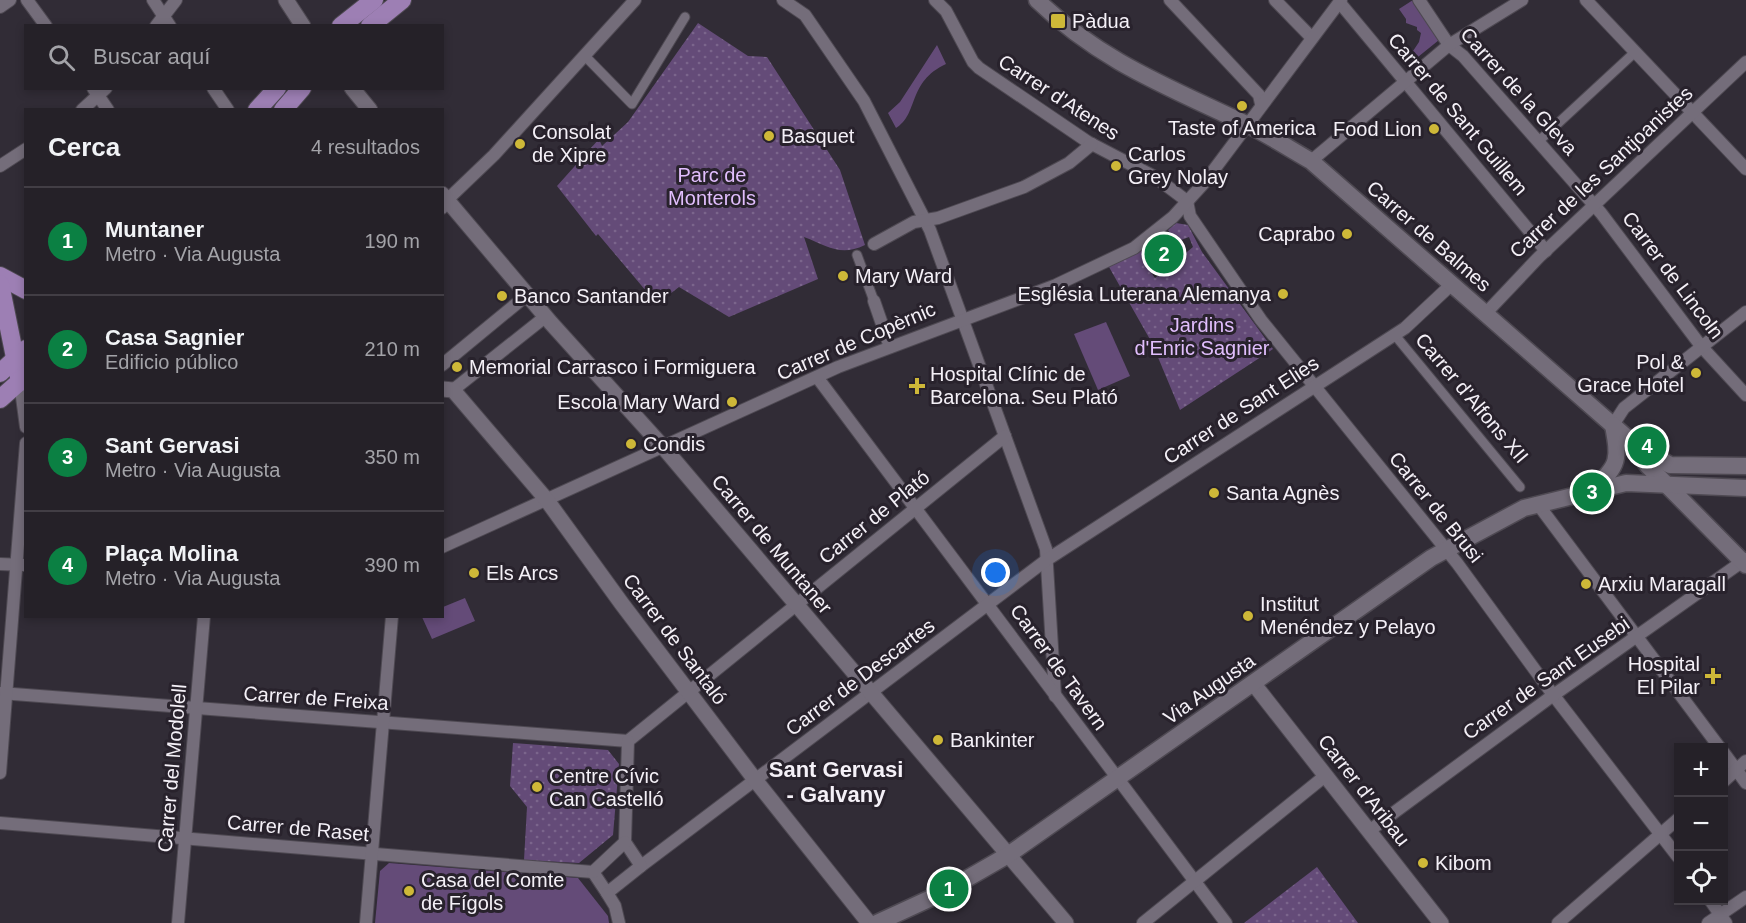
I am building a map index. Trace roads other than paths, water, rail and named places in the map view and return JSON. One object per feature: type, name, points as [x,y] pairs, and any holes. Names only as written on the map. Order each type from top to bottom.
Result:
[{"type":"main road","points":[[344,24],[374,0]]},
{"type":"main road","points":[[372,24],[402,0]]},
{"type":"main road","name":"Carrer de Balmes","points":[[1044,2],[1082,40],[1117,62],[1247,125],[1311,161],[1634,444],[1640,456],[1745,562]]},
{"type":"main road","points":[[259,108],[275,90]]},
{"type":"main road","points":[[285,108],[300,90]]},
{"type":"main road","points":[[0,276],[24,290]]},
{"type":"main road","points":[[0,284],[13,361],[23,379],[0,399]]},
{"type":"main road","points":[[4,304],[14,293],[24,291]]},
{"type":"main road","points":[[1590,490],[1616,465],[1618,452],[1613,425]]},
{"type":"main road","points":[[1634,444],[1664,462],[1676,466],[1746,466]]},
{"type":"main road","name":"Via Augusta","points":[[878,923],[942,893],[1008,855],[1445,549],[1537,503],[1590,490],[1626,483],[1746,488]]},
{"type":"street","points":[[0,7],[10,0]]},
{"type":"street","points":[[27,0],[45,24]]},
{"type":"street","points":[[153,0],[163,23]]},
{"type":"street","points":[[163,23],[176,0]]},
{"type":"street","points":[[286,0],[302,24]]},
{"type":"street","points":[[444,201],[494,155],[634,0]]},
{"type":"street","points":[[783,0],[805,15],[864,101],[926,219],[1046,549],[1055,696]]},
{"type":"street","name":"Carrer d'Atenes","points":[[935,0],[946,11],[973,62],[1092,144],[1155,177],[1187,201]]},
{"type":"street","points":[[1170,0],[1259,95],[1261,104]]},
{"type":"street","points":[[1275,0],[1312,38]]},
{"type":"street","name":"Carrer de la Gleva","points":[[1419,0],[1449,45],[1463,56],[1595,206]]},
{"type":"street","points":[[1311,161],[1449,45],[1522,0]]},
{"type":"street","points":[[1586,0],[1746,169]]},
{"type":"street","name":"Carrer de Copèrnic","points":[[444,546],[817,377],[961,319],[1056,285],[1134,248],[1173,217],[1187,201],[1341,1]]},
{"type":"street","name":"Carrer de Sant Guillem","points":[[1341,1],[1546,251]]},
{"type":"street","points":[[585,56],[632,104],[684,17]]},
{"type":"street","points":[[1541,139],[1633,54]]},
{"type":"street","name":"Carrer de les Santjoanistes","points":[[1486,313],[1546,251],[1746,62]]},
{"type":"street","points":[[214,90],[227,108]]},
{"type":"street","points":[[354,90],[368,108]]},
{"type":"street","points":[[83,108],[100,91],[107,108]]},
{"type":"street","points":[[874,244],[914,222],[949,214],[1024,187],[1069,163],[1092,144]]},
{"type":"street","points":[[0,166],[24,150]]},
{"type":"street","name":"Carrer de Muntaner","points":[[444,201],[664,448],[1066,923]]},
{"type":"street","name":"Carrer de Brusi","points":[[1187,201],[1190,216],[1247,302],[1445,549],[1553,695],[1674,851]]},
{"type":"street","name":"Carrer de Lincoln","points":[[1595,206],[1701,346],[1746,394]]},
{"type":"street","points":[[857,255],[890,347]]},
{"type":"street","name":"Carrer de Sant Elies","points":[[1045,561],[1175,475],[1262,422],[1315,384],[1408,326],[1452,284]]},
{"type":"street","points":[[444,363],[527,295]]},
{"type":"street","points":[[1613,425],[1624,408],[1746,312]]},
{"type":"street","points":[[448,389],[545,316]]},
{"type":"street","name":"Carrer d'Alfons XII","points":[[1394,334],[1520,487]]},
{"type":"street","name":"Carrer de Tavern","points":[[817,377],[1226,923]]},
{"type":"street","points":[[23,379],[24,395]]},
{"type":"street","name":"Carrer de Santaló","points":[[448,389],[546,499],[621,604],[756,781],[869,923]]},
{"type":"street","name":"Carrer de Plató","points":[[628,741],[691,693],[1005,436]]},
{"type":"street","points":[[1537,503],[1717,743]]},
{"type":"street","points":[[0,773],[3,693],[22,565],[24,504]]},
{"type":"street","name":"Carrer de Descartes","points":[[607,894],[1045,561]]},
{"type":"street","name":"Carrer de Sant Eusebi","points":[[1369,831],[1553,695],[1745,562]]},
{"type":"street","points":[[0,564],[22,565]]},
{"type":"street","name":"Carrer del Modolell","points":[[178,923],[204,618]]},
{"type":"street","points":[[366,923],[392,618]]},
{"type":"street","name":"Carrer d'Aribau","points":[[1253,684],[1441,923]]},
{"type":"street","name":"Carrer de Freixa","points":[[3,693],[628,741]]},
{"type":"street","points":[[628,741],[625,842],[641,866]]},
{"type":"street","points":[[1728,758],[1746,783]]},
{"type":"street","points":[[1728,777],[1746,761]]},
{"type":"street","points":[[1143,923],[1325,776]]},
{"type":"street","points":[[1558,923],[1674,822]]},
{"type":"street","name":"Carrer de Raset","points":[[0,823],[593,872]]},
{"type":"street","points":[[619,923],[615,906],[593,872],[625,842]]},
{"type":"street","points":[[1708,923],[1723,919],[1746,897]]},
{"type":"street","points":[[1713,905],[1723,919]]},
{"type":"place","name":"Pàdua","points":[[1058,21]]},
{"type":"place","name":"Taste of America","points":[[1242,106]]},
{"type":"place","name":"Food Lion","points":[[1434,129]]},
{"type":"place","name":"Basquet","points":[[769,136]]},
{"type":"place","name":"Consolat de Xipre","points":[[520,144]]},
{"type":"place","name":"Carlos Grey Nolay","points":[[1116,166]]},
{"type":"place","name":"Caprabo","points":[[1347,234]]},
{"type":"place","name":"Casa Sagnier","points":[[1164,254]]},
{"type":"place","name":"Mary Ward","points":[[843,276]]},
{"type":"place","name":"Església Luterana Alemanya","points":[[1283,294]]},
{"type":"place","name":"Banco Santander","points":[[502,296]]},
{"type":"place","name":"Memorial Carrasco i Formiguera","points":[[457,367]]},
{"type":"place","name":"Pol & Grace Hotel","points":[[1696,373]]},
{"type":"place","name":"Hospital Clínic de Barcelona. Seu Plató","points":[[917,386]]},
{"type":"place","name":"Escola Mary Ward","points":[[732,402]]},
{"type":"place","name":"Condis","points":[[631,444]]},
{"type":"place","name":"Plaça Molina","points":[[1647,446]]},
{"type":"place","name":"Sant Gervasi","points":[[1592,492]]},
{"type":"place","name":"Santa Agnès","points":[[1214,493]]},
{"type":"place","name":"Els Arcs","points":[[474,573]]},
{"type":"place","name":"Arxiu Maragall","points":[[1586,584]]},
{"type":"place","name":"Institut Menéndez y Pelayo","points":[[1248,616]]},
{"type":"place","name":"Hospital El Pilar","points":[[1713,676]]},
{"type":"place","name":"Bankinter","points":[[938,740]]},
{"type":"place","name":"Centre Cívic Can Castelló","points":[[537,787]]},
{"type":"place","name":"Kibom","points":[[1423,863]]},
{"type":"place","name":"Muntaner","points":[[949,889]]},
{"type":"place","name":"Casa del Comte de Fígols","points":[[409,891]]},
{"type":"district","name":"Sant Gervasi - Galvany","points":[[836,782]]},
{"type":"park label","name":"Parc de Monterols","points":[[712,186]]},
{"type":"park label","name":"Jardins d'Enric Sagnier","points":[[1202,336]]}]
